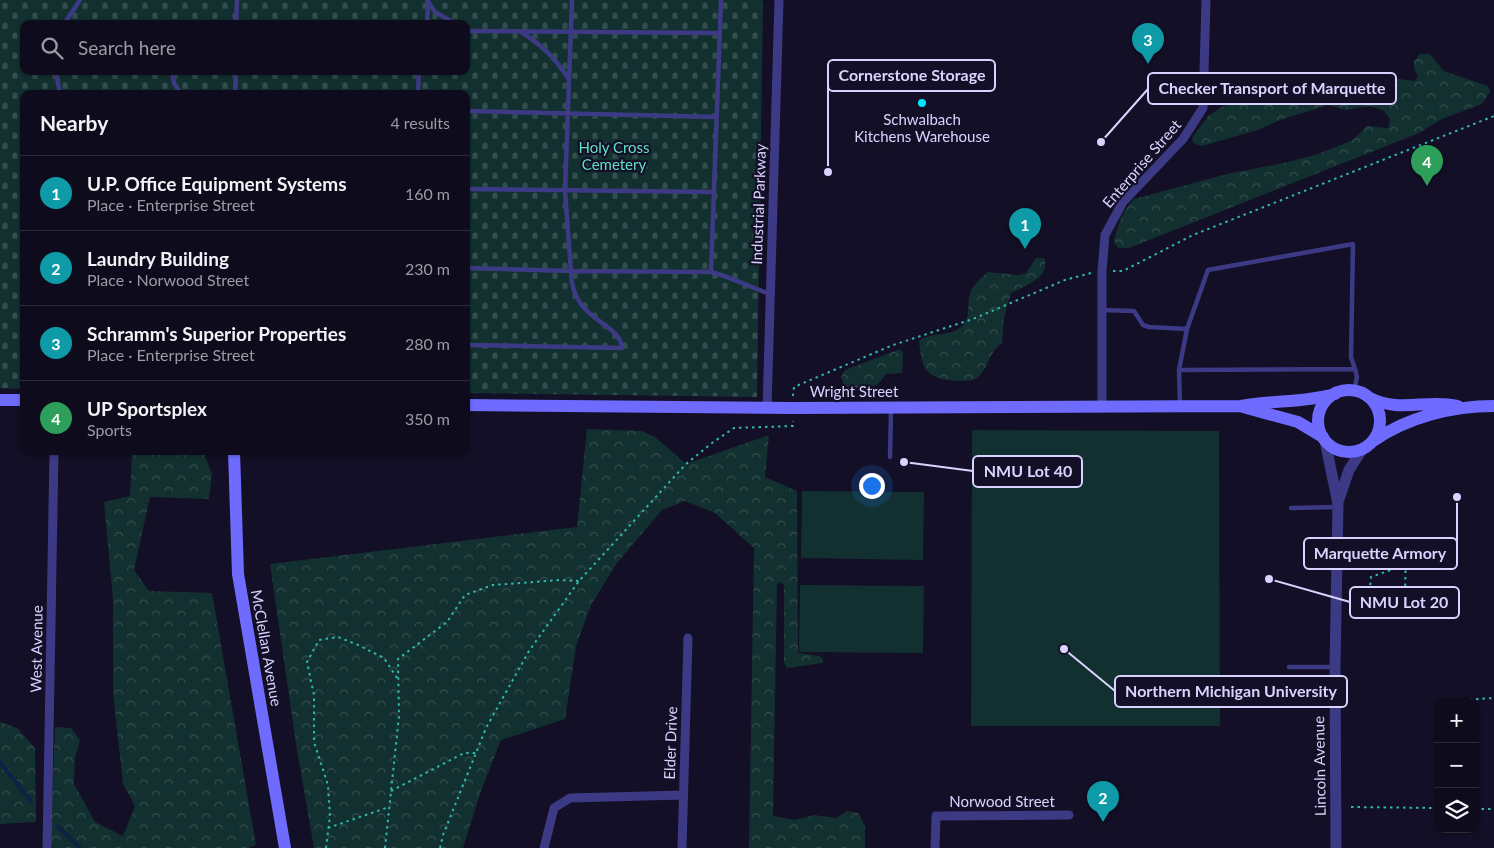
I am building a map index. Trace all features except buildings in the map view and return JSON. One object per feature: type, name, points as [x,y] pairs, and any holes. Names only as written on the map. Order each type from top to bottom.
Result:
[{"type":"main road","points":[[1463,408],[1441,404],[1396,407],[1382,404],[1354,391],[1335,394],[1327,399],[1318,415],[1318,424],[1324,439],[1340,450],[1349,452],[1366,446],[1399,425],[1463,408],[1494,406]]},
{"type":"main road","name":"Wright Street","points":[[470,405],[767,408],[1180,407],[1241,406],[1265,402],[1312,400],[1335,394]]},
{"type":"main road","points":[[1366,446],[1378,432],[1380,423],[1379,414],[1370,398]]},
{"type":"main road","points":[[0,400],[20,400]]},
{"type":"main road","name":"Wright Street","points":[[1241,406],[1298,422],[1324,439]]},
{"type":"main road","name":"McClellan Avenue","points":[[234,455],[238,574],[285,848]]},
{"type":"street","name":"Industrial Parkway","points":[[767,408],[779,0]]},
{"type":"street","name":"Enterprise Street","points":[[1102,407],[1102,271],[1105,235],[1112,219],[1123,202],[1182,139],[1203,108],[1206,0]]},
{"type":"street","name":"Lincoln Avenue","points":[[1324,439],[1338,506],[1335,667],[1336,848]]},
{"type":"street","name":"Lincoln Avenue","points":[[1338,506],[1349,470],[1366,446]]},
{"type":"street","name":"West Avenue","points":[[47,848],[54,455]]},
{"type":"street","name":"Elder Drive","points":[[682,848],[688,638]]},
{"type":"street","points":[[544,848],[554,808],[570,798],[683,795]]},
{"type":"street","name":"Norwood Street","points":[[935,848],[936,816],[1069,815]]},
{"type":"lane","points":[[67,20],[80,0]]},
{"type":"lane","points":[[236,20],[237,0]]},
{"type":"lane","points":[[470,345],[622,348],[622,342],[610,329],[591,316],[577,301],[571,286],[565,190],[572,0]]},
{"type":"lane","points":[[711,272],[721,0]]},
{"type":"lane","points":[[427,20],[428,1]]},
{"type":"lane","points":[[428,1],[435,12],[449,20]]},
{"type":"lane","points":[[470,31],[719,33]]},
{"type":"lane","points":[[521,32],[541,43],[569,79]]},
{"type":"lane","points":[[57,75],[59,90]]},
{"type":"lane","points":[[173,75],[174,83],[178,90]]},
{"type":"lane","points":[[235,90],[236,75]]},
{"type":"lane","points":[[418,90],[419,75]]},
{"type":"lane","points":[[470,111],[716,117]]},
{"type":"lane","points":[[470,190],[714,192]]},
{"type":"lane","points":[[1180,407],[1179,370],[1187,329],[1208,270],[1353,244],[1351,357],[1356,377],[1354,391]]},
{"type":"lane","points":[[470,268],[711,272],[732,277],[746,287],[771,294]]},
{"type":"lane","points":[[1102,310],[1134,311],[1143,325],[1149,327],[1187,329]]},
{"type":"lane","points":[[1179,370],[1355,369]]},
{"type":"lane","points":[[890,408],[890,458]]},
{"type":"lane","points":[[1291,508],[1338,506]]},
{"type":"lane","points":[[1289,667],[1335,667]]},
{"type":"path","points":[[794,387],[893,344],[974,319],[1065,280],[1102,271],[1123,271],[1193,235],[1494,116]]},
{"type":"path","points":[[440,848],[443,835],[486,728],[529,651],[579,581],[686,464],[734,428],[793,426],[793,408]]},
{"type":"path","points":[[1374,544],[1406,544],[1405,600]]},
{"type":"path","points":[[1369,598],[1371,577],[1416,561]]},
{"type":"path","points":[[384,848],[399,716],[398,659],[447,622],[465,595],[493,585],[560,580],[579,581]]},
{"type":"path","points":[[326,848],[328,785],[314,742],[314,694],[307,662],[319,640],[338,637],[384,658],[397,678]]},
{"type":"path","points":[[1479,699],[1494,698]]},
{"type":"path","points":[[391,791],[464,753],[476,753]]},
{"type":"path","points":[[328,828],[389,807]]},
{"type":"path","points":[[1351,807],[1434,808]]},
{"type":"path","points":[[1479,809],[1494,809]]},
{"type":"green space","name":"Holy Cross Cemetery","points":[[0,0],[763,0],[757,397],[470,393],[470,90],[20,90],[20,389],[0,388]]},
{"type":"green space","points":[[1420,54],[1430,54],[1444,71],[1488,86],[1490,92],[1482,104],[1442,119],[1419,133],[1129,248],[1118,248],[1114,241],[1119,223],[1126,208],[1134,199],[1231,173],[1284,163],[1318,154],[1353,140],[1367,126],[1388,128],[1390,119],[1384,111],[1370,106],[1345,110],[1328,105],[1280,120],[1258,130],[1202,146],[1193,143],[1192,138],[1208,116],[1223,106],[1273,97],[1298,88],[1357,86],[1382,77],[1415,81],[1418,76],[1414,69],[1414,61]]},
{"type":"green space","points":[[1036,258],[1044,258],[1044,271],[1029,284],[1011,293],[1004,317],[1002,344],[994,351],[981,374],[972,380],[955,381],[945,380],[931,374],[924,365],[919,341],[929,336],[952,332],[962,326],[968,315],[969,297],[972,289],[988,272],[1018,275],[1026,273]]},
{"type":"green space","points":[[900,349],[903,353],[902,373],[886,374],[878,384],[867,389],[845,387],[841,377],[845,370]]},
{"type":"green space","points":[[587,429],[642,431],[655,437],[686,464],[769,435],[765,477],[797,491],[798,653],[820,656],[823,660],[823,663],[787,668],[784,663],[784,585],[780,582],[777,584],[773,816],[795,820],[814,815],[836,818],[847,811],[858,813],[865,826],[865,848],[749,848],[754,548],[715,513],[685,501],[662,510],[617,563],[591,605],[576,646],[565,719],[501,740],[481,791],[463,848],[314,848],[296,744],[270,564],[577,527]]},
{"type":"green space","points":[[972,430],[1219,431],[1220,726],[971,726]]},
{"type":"green space","points":[[132,455],[205,455],[212,474],[209,499],[150,497],[134,570],[149,591],[212,593],[256,845],[249,848],[54,848],[50,846],[55,727],[71,728],[80,740],[75,757],[74,784],[95,822],[123,836],[135,806],[123,784],[113,693],[113,600],[104,502],[130,496]]},
{"type":"green space","points":[[802,491],[924,492],[923,560],[801,558]]},
{"type":"green space","points":[[800,585],[924,586],[923,653],[799,652]]},
{"type":"green space","points":[[0,722],[17,728],[35,748],[36,822],[0,824]]},
{"type":"waterway","points":[[0,762],[31,801]]},
{"type":"waterway","points":[[57,826],[80,848]]},
{"type":"place","name":"Schramm's Superior Properties","points":[[1148,64]]},
{"type":"place","name":"Schwalbach Kitchens Warehouse","points":[[922,103]]},
{"type":"place","name":"Checker Transport of Marquette","points":[[1101,142]]},
{"type":"place","name":"Cornerstone Storage","points":[[828,172]]},
{"type":"place","name":"UP Sportsplex","points":[[1427,186]]},
{"type":"place","name":"U.P. Office Equipment Systems","points":[[1025,249]]},
{"type":"place","name":"NMU Lot 40","points":[[904,462]]},
{"type":"place","name":"Marquette Armory","points":[[1457,497]]},
{"type":"place","name":"NMU Lot 20","points":[[1269,579]]},
{"type":"place","name":"Northern Michigan University","points":[[1064,649]]},
{"type":"place","name":"Laundry Building","points":[[1103,822]]}]
